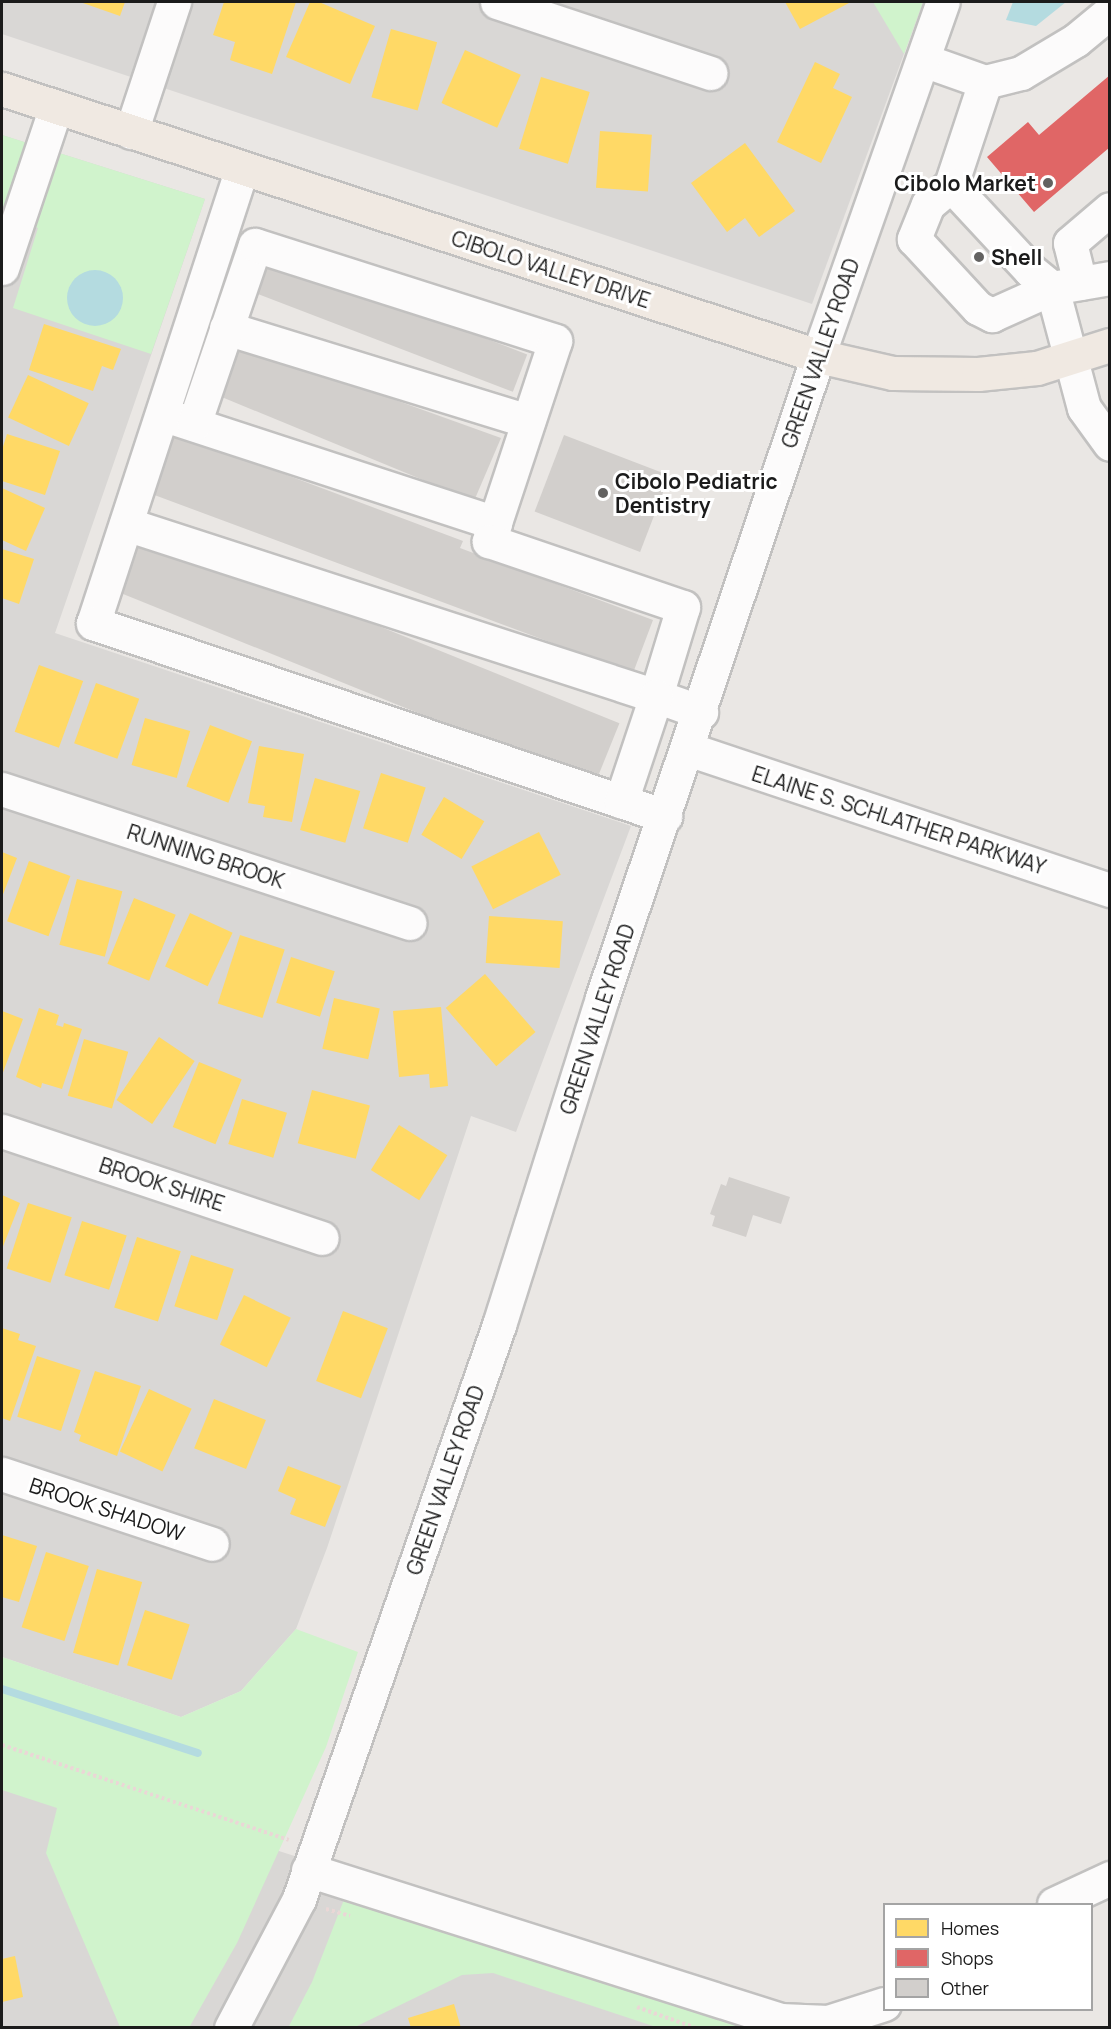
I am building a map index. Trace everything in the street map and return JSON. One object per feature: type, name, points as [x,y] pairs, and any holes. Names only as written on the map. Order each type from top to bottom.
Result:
[{"type":"main road","name":"CIBOLO VALLEY DRIVE","points":[[2,88],[818,356],[893,373],[978,374],[1037,368],[1110,345]]},
{"type":"street","points":[[131,132],[174,2]]},
{"type":"street","points":[[497,2],[710,73]]},
{"type":"street","name":"GREEN VALLEY ROAD","points":[[231,2028],[299,1899],[500,1325],[602,999],[701,712],[818,356],[943,2]]},
{"type":"street","points":[[923,60],[985,82],[1021,74],[1076,40],[1110,12]]},
{"type":"street","points":[[985,82],[951,185],[928,204],[914,239],[978,308],[993,315],[1081,283]]},
{"type":"street","points":[[2,268],[7,232],[56,107]]},
{"type":"street","points":[[242,168],[93,623],[665,816]]},
{"type":"street","points":[[951,185],[1030,270],[1081,283]]},
{"type":"street","points":[[1110,209],[1071,243],[1081,283],[1072,358],[1084,408],[1110,444]]},
{"type":"street","points":[[194,424],[255,245],[555,340],[489,541],[683,607],[621,801]]},
{"type":"street","points":[[226,328],[528,421]]},
{"type":"street","points":[[162,414],[495,523]]},
{"type":"street","points":[[126,524],[701,712]]},
{"type":"street","name":"ELAINE S. SCHLATHER PARKWAY","points":[[688,750],[1110,890]]},
{"type":"street","name":"RUNNING BROOK","points":[[2,789],[410,923]]},
{"type":"street","name":"BROOK SHIRE","points":[[2,1131],[322,1238]]},
{"type":"street","name":"BROOK SHADOW","points":[[2,1474],[212,1544]]},
{"type":"street","points":[[312,1860],[780,2020],[828,2022],[883,2005]]},
{"type":"street","points":[[1058,1903],[1110,1878]]},
{"type":"path","points":[[2,1745],[312,1860]]},
{"type":"shaded area","points":[[2,2],[923,2],[812,304],[2,34]]},
{"type":"shaded area","points":[[2,135],[205,199],[55,633],[631,826],[516,1132],[471,1116],[327,1548],[296,1629],[241,1691],[181,1717],[2,1657]]},
{"type":"shaded area","points":[[2,1762],[826,2027],[2,2027]]},
{"type":"green space","points":[[873,2],[923,2],[904,54]]},
{"type":"green space","points":[[2,135],[205,199],[151,354],[13,308],[38,228],[2,215]]},
{"type":"green space","points":[[296,1629],[358,1652],[326,1747],[237,1943],[190,2026],[120,2027],[46,1853],[57,1808],[2,1790],[2,1657],[181,1717],[241,1691]]},
{"type":"green space","points":[[350,1884],[802,2027],[656,2027],[493,1973],[462,1975],[355,2027],[288,2028],[312,1982]]},
{"type":"water","points":[[1013,2],[1066,2],[1036,26],[1006,20]]},
{"type":"water","points":[[89,270],[101,270],[111,274],[119,282],[123,298],[119,314],[111,322],[101,326],[89,326],[79,322],[71,314],[67,304],[67,292],[71,282],[79,274]]},
{"type":"building: Homes","points":[[80,2],[125,2],[120,16]]},
{"type":"building: Homes","points":[[224,2],[296,2],[272,74],[230,60],[235,42],[213,35]]},
{"type":"building: Homes","points":[[310,2],[319,2],[375,26],[350,84],[286,57]]},
{"type":"building: Homes","points":[[785,2],[848,2],[849,3],[800,29]]},
{"type":"building: Homes","points":[[391,29],[437,42],[418,110],[371,97]]},
{"type":"building: Homes","points":[[465,50],[521,75],[497,128],[441,103]]},
{"type":"building: Homes","points":[[815,62],[840,74],[833,88],[852,97],[821,163],[777,142]]},
{"type":"building: Homes","points":[[541,77],[590,92],[568,164],[519,149]]},
{"type":"building: Homes","points":[[600,131],[652,135],[648,191],[596,188]]},
{"type":"building: Homes","points":[[745,143],[795,211],[759,237],[745,218],[727,232],[691,183]]},
{"type":"building: Homes","points":[[44,324],[121,349],[113,370],[102,366],[93,391],[29,370]]},
{"type":"building: Homes","points":[[28,375],[89,403],[69,446],[8,418]]},
{"type":"building: Homes","points":[[7,434],[60,451],[45,495],[2,481],[2,450]]},
{"type":"building: Homes","points":[[2,488],[45,508],[26,551],[2,540]]},
{"type":"building: Homes","points":[[2,549],[34,559],[19,604],[2,598]]},
{"type":"building: Homes","points":[[39,665],[83,681],[59,748],[15,732]]},
{"type":"building: Homes","points":[[96,683],[139,699],[117,759],[74,743]]},
{"type":"building: Homes","points":[[145,718],[190,731],[177,778],[131,765]]},
{"type":"building: Homes","points":[[210,725],[252,741],[228,803],[186,787]]},
{"type":"building: Homes","points":[[259,746],[304,754],[292,822],[263,817],[265,806],[248,803]]},
{"type":"building: Homes","points":[[381,773],[426,788],[408,843],[363,828]]},
{"type":"building: Homes","points":[[315,778],[360,791],[345,843],[300,830]]},
{"type":"building: Homes","points":[[444,797],[484,821],[462,859],[421,835]]},
{"type":"building: Homes","points":[[539,832],[561,875],[493,909],[471,867]]},
{"type":"building: Homes","points":[[2,852],[17,858],[2,897]]},
{"type":"building: Homes","points":[[29,861],[70,876],[48,936],[7,921]]},
{"type":"building: Homes","points":[[77,879],[122,891],[105,957],[59,945]]},
{"type":"building: Homes","points":[[134,898],[176,915],[149,981],[107,964]]},
{"type":"building: Homes","points":[[190,913],[233,933],[208,986],[165,966]]},
{"type":"building: Homes","points":[[489,916],[563,921],[560,968],[486,963]]},
{"type":"building: Homes","points":[[240,935],[285,950],[262,1018],[218,1003]]},
{"type":"building: Homes","points":[[291,957],[335,971],[320,1017],[276,1003]]},
{"type":"building: Homes","points":[[485,974],[536,1032],[496,1066],[446,1008]]},
{"type":"building: Homes","points":[[334,998],[380,1009],[368,1059],[322,1049]]},
{"type":"building: Homes","points":[[441,1007],[448,1086],[430,1088],[429,1074],[399,1077],[393,1011]]},
{"type":"building: Homes","points":[[39,1008],[59,1015],[56,1025],[63,1027],[64,1023],[82,1029],[62,1089],[42,1083],[41,1088],[16,1077]]},
{"type":"building: Homes","points":[[2,1011],[23,1019],[2,1075]]},
{"type":"building: Homes","points":[[159,1037],[195,1061],[152,1124],[117,1100]]},
{"type":"building: Homes","points":[[84,1039],[128,1052],[112,1108],[68,1096]]},
{"type":"building: Homes","points":[[199,1062],[242,1079],[215,1144],[173,1127]]},
{"type":"building: Homes","points":[[312,1090],[370,1106],[356,1159],[298,1143]]},
{"type":"building: Homes","points":[[242,1099],[287,1113],[273,1158],[228,1144]]},
{"type":"building: Homes","points":[[399,1125],[447,1155],[419,1200],[371,1170]]},
{"type":"building: Homes","points":[[2,1195],[20,1203],[2,1249]]},
{"type":"building: Homes","points":[[28,1203],[72,1217],[50,1283],[7,1269]]},
{"type":"building: Homes","points":[[82,1221],[127,1236],[109,1290],[64,1275]]},
{"type":"building: Homes","points":[[137,1237],[181,1251],[158,1322],[114,1307]]},
{"type":"building: Homes","points":[[191,1255],[234,1269],[217,1320],[174,1306]]},
{"type":"building: Homes","points":[[244,1295],[291,1318],[267,1367],[220,1344]]},
{"type":"building: Homes","points":[[343,1311],[388,1328],[361,1398],[316,1381]]},
{"type":"building: Homes","points":[[2,1328],[20,1334],[18,1340],[36,1346],[10,1421],[2,1418]]},
{"type":"building: Homes","points":[[37,1356],[81,1370],[61,1431],[17,1417]]},
{"type":"building: Homes","points":[[95,1371],[141,1386],[117,1456],[79,1441],[81,1435],[74,1432]]},
{"type":"building: Homes","points":[[149,1389],[192,1409],[162,1471],[120,1452]]},
{"type":"building: Homes","points":[[214,1399],[266,1420],[246,1469],[194,1448]]},
{"type":"building: Homes","points":[[288,1466],[341,1486],[325,1527],[290,1514],[296,1499],[278,1491]]},
{"type":"building: Homes","points":[[2,1535],[37,1546],[19,1602],[2,1597]]},
{"type":"building: Homes","points":[[46,1552],[89,1566],[64,1641],[22,1627]]},
{"type":"building: Homes","points":[[97,1569],[142,1582],[118,1666],[73,1653]]},
{"type":"building: Homes","points":[[145,1610],[190,1625],[172,1680],[127,1665]]},
{"type":"building: Homes","points":[[15,1956],[23,1997],[2,2002],[2,1959]]},
{"type":"building: Homes","points":[[454,2004],[461,2028],[411,2028],[408,2018]]},
{"type":"building: Shops","points":[[1110,75],[1110,147],[1034,212],[987,157],[1028,122],[1039,135]]},
{"type":"building: Other","points":[[263,253],[527,354],[513,392],[249,290]]},
{"type":"building: Other","points":[[231,341],[501,438],[474,501],[212,393]]},
{"type":"building: Other","points":[[172,432],[463,541],[460,548],[653,620],[633,673],[149,493]]},
{"type":"building: Other","name":"Cibolo Pediatric Dentistry","points":[[564,435],[669,475],[640,552],[535,512]]},
{"type":"building: Other","points":[[141,530],[619,723],[595,784],[116,591]]},
{"type":"building: Other","points":[[729,1177],[790,1197],[781,1224],[753,1215],[746,1237],[712,1226],[715,1216],[710,1214],[721,1184],[726,1186]]},
{"type":"waterway","points":[[2,1689],[198,1753]]},
{"type":"place","name":"Cibolo Market","points":[[1048,183]]},
{"type":"place","name":"Shell","points":[[979,257]]},
{"type":"place","name":"Cibolo Pediatric Dentistry","points":[[603,493]]}]
